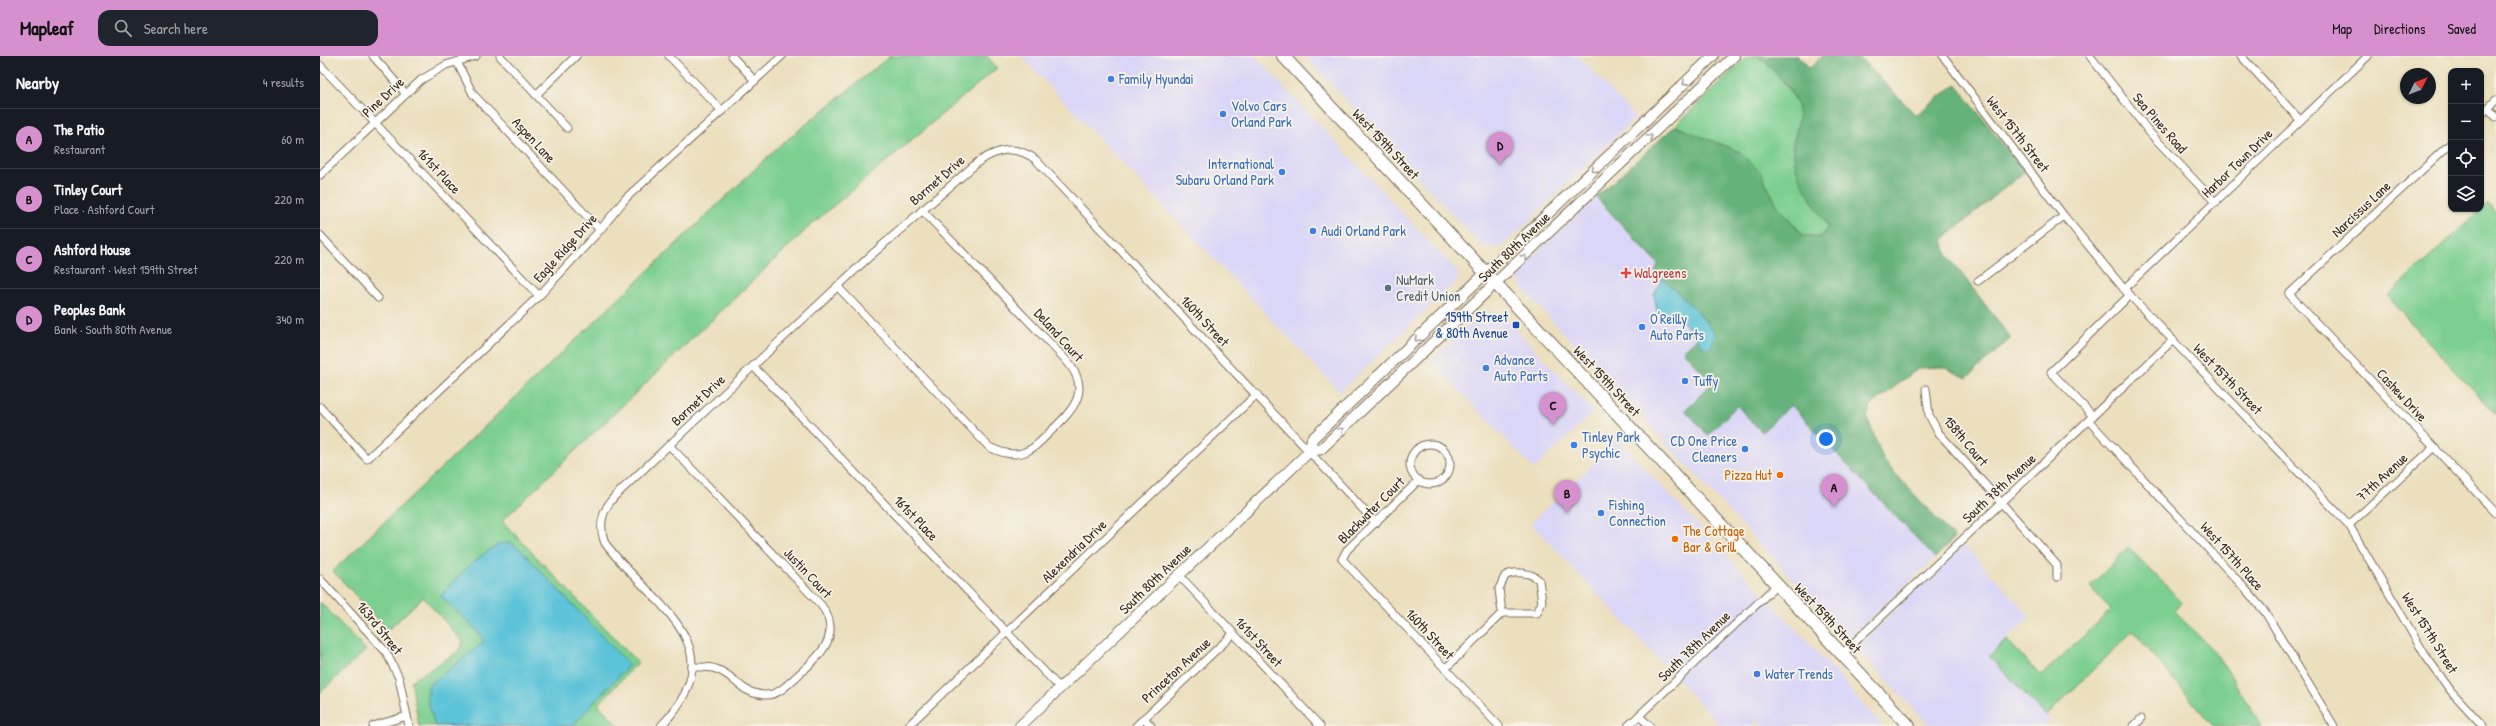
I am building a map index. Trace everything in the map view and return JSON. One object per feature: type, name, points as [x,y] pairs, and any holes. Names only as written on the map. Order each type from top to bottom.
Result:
[{"type":"main road","name":"West 159th Street","points":[[1284,56],[1909,726]]},
{"type":"street","points":[[373,56],[406,94]]},
{"type":"street","name":"Pine Drive","points":[[320,175],[430,73],[476,56]]},
{"type":"street","points":[[500,56],[567,128]]},
{"type":"street","points":[[536,95],[576,56]]},
{"type":"street","points":[[669,56],[722,111]]},
{"type":"street","points":[[732,56],[755,81]]},
{"type":"street","name":"Eagle Ridge Drive","points":[[320,407],[367,459],[539,296],[600,230],[626,198],[782,56]]},
{"type":"street","name":"South 80th Avenue","points":[[1310,451],[1312,440],[1713,56]]},
{"type":"street","name":"South 80th Avenue","points":[[1020,726],[1310,451],[1321,449],[1734,56]]},
{"type":"street","name":"West 157th Street","points":[[1943,56],[2064,216],[2124,289],[2349,525],[2425,655],[2451,691],[2483,726]]},
{"type":"street","name":"Sea Pines Road","points":[[2090,56],[2150,133],[2216,203]]},
{"type":"street","points":[[2240,56],[2300,120]]},
{"type":"street","name":"Harbor Town Drive","points":[[2124,289],[2216,203],[2300,120],[2368,56]]},
{"type":"street","name":"Aspen Lane","points":[[457,62],[473,94],[600,230]]},
{"type":"street","name":"161st Place","points":[[320,65],[376,122],[539,296]]},
{"type":"street","points":[[2484,112],[2496,100]]},
{"type":"street","points":[[2488,108],[2496,117]]},
{"type":"street","name":"Narcissus Lane","points":[[2289,294],[2448,146]]},
{"type":"street","name":"Bormet Drive","points":[[661,726],[682,701],[692,667],[689,649],[679,624],[611,550],[602,536],[601,519],[608,504],[837,286],[922,210],[978,162],[999,150],[1009,149]]},
{"type":"street","name":"160th Street","points":[[1009,149],[1023,152],[1036,160],[1257,394],[1376,523]]},
{"type":"street","name":"Deland Court","points":[[837,286],[989,447],[997,451],[1015,454],[1022,453],[1035,446],[1075,407],[1079,390],[1075,372],[1065,359],[922,210]]},
{"type":"street","points":[[1978,281],[2064,216]]},
{"type":"street","points":[[320,235],[378,298]]},
{"type":"street","name":"Cashew Drive","points":[[2289,294],[2496,513]]},
{"type":"street","name":"West 157th Place","points":[[2130,295],[2051,372],[2240,583],[2264,612],[2334,726]]},
{"type":"street","name":"South 78th Avenue","points":[[1842,654],[2173,340]]},
{"type":"street","name":"161st Place","points":[[753,366],[1060,688]]},
{"type":"street","name":"158th Court","points":[[1926,389],[1929,415],[1938,432],[2057,565],[2057,577]]},
{"type":"street","name":"Alexendria Drive","points":[[908,726],[1257,394]]},
{"type":"street","name":"Justin Court","points":[[669,445],[821,605],[827,616],[830,630],[825,648],[820,656],[783,689],[773,694],[746,692],[716,669],[692,667]]},
{"type":"street","name":"Blackwater Court","points":[[1424,445],[1436,445],[1442,448],[1450,459],[1448,472],[1444,478],[1432,484],[1419,480],[1414,476],[1410,464],[1414,452],[1424,445]]},
{"type":"street","name":"77th Avenue","points":[[2349,525],[2433,448]]},
{"type":"street","name":"Blackwater Court","points":[[1342,559],[1347,550],[1419,480]]},
{"type":"street","name":"160th Street","points":[[1342,559],[1499,726]]},
{"type":"street","points":[[1445,669],[1502,613],[1537,612],[1542,602],[1539,580],[1536,577],[1522,574],[1505,576],[1499,589],[1502,613]]},
{"type":"street","name":"161st Street","points":[[1179,575],[1320,726]]},
{"type":"street","name":"163rd Street","points":[[320,579],[386,652],[399,678],[409,726]]},
{"type":"street","name":"South 78th Avenue","points":[[1628,726],[1777,585]]},
{"type":"street","name":"Princeton Avenue","points":[[1136,726],[1234,634]]},
{"type":"street","points":[[373,726],[407,716]]},
{"type":"street","points":[[1639,716],[1650,726]]},
{"type":"street","points":[[1144,718],[1151,726]]},
{"type":"street","points":[[2134,726],[2141,719]]},
{"type":"shaded area","points":[[1021,56],[1255,56],[1458,272],[1458,280],[1340,392]]},
{"type":"shaded area","points":[[1305,56],[1578,56],[1636,117],[1502,247],[1491,248],[1480,244]]},
{"type":"shaded area","points":[[1596,197],[1658,265],[1655,272],[1662,278],[1654,295],[1680,319],[1697,338],[1683,351],[1712,383],[1685,410],[1708,435],[1737,406],[1791,404],[1935,558],[1848,639],[1524,290],[1519,279],[1522,267]]},
{"type":"shaded area","points":[[1483,312],[1500,313],[1594,412],[1534,469],[1431,361]]},
{"type":"shaded area","points":[[1618,440],[1849,686],[1854,695],[1883,726],[1762,726],[1757,720],[1751,726],[1721,726],[1531,523]]},
{"type":"shaded area","points":[[1963,544],[2030,616],[1989,657],[2051,722],[2046,726],[1930,726],[1856,648]]},
{"type":"green space","points":[[890,56],[987,56],[997,68],[812,224],[502,521],[638,663],[598,704],[619,726],[419,726],[411,681],[458,652],[463,642],[423,597],[388,630],[333,571],[777,148]]},
{"type":"green space","points":[[1748,56],[1757,56],[1776,72],[1798,103],[1799,122],[1792,145],[1815,203],[1828,227],[1821,237],[1803,235],[1777,205],[1760,172],[1740,152],[1675,126]]},
{"type":"green space","points":[[1757,56],[1798,56],[1810,68],[1823,56],[1858,56],[1916,115],[1956,84],[2024,172],[1943,239],[1947,255],[2011,338],[1967,378],[1943,367],[1919,368],[1871,405],[1867,417],[1884,461],[1954,538],[1935,558],[1791,405],[1762,432],[1737,406],[1708,435],[1685,410],[1712,383],[1683,351],[1697,338],[1705,349],[1708,323],[1655,272],[1658,264],[1596,197],[1675,126],[1740,152],[1760,172],[1777,205],[1803,235],[1821,237],[1828,227],[1802,184],[1795,163],[1794,146],[1798,123],[1796,103],[1792,94],[1780,77]]},
{"type":"green space","points":[[2488,203],[2496,212],[2496,415],[2387,297],[2478,212],[2484,212],[2484,207]]},
{"type":"green space","points":[[2128,547],[2182,602],[2174,611],[2218,655],[2261,726],[2213,726],[2133,631],[2046,716],[1989,656],[2007,640],[2040,675],[2045,672],[2111,610],[2090,587]]},
{"type":"green space","points":[[320,602],[366,650],[320,693]]},
{"type":"water","points":[[1662,278],[1697,311],[1716,335],[1711,347],[1705,349],[1681,319],[1671,320],[1657,312],[1654,295]]},
{"type":"water","points":[[511,543],[521,550],[629,665],[572,726],[435,726],[428,702],[428,686],[484,642],[477,630],[441,597],[459,575],[469,566],[497,545]]},
{"type":"place","name":"Family Hyundai","points":[[1111,79]]},
{"type":"place","name":"Volvo Cars Orland Park","points":[[1223,114]]},
{"type":"place","name":"Peoples Bank","points":[[1500,165]]},
{"type":"place","name":"International Subaru Orland Park","points":[[1282,172]]},
{"type":"place","name":"Audi Orland Park","points":[[1313,231]]},
{"type":"place","name":"Walgreens","points":[[1626,273]]},
{"type":"place","name":"NuMark Credit Union","points":[[1388,288]]},
{"type":"place","name":"159th Street & 80th Avenue","points":[[1516,325]]},
{"type":"place","name":"O'Reilly Auto Parts","points":[[1642,327]]},
{"type":"place","name":"Advance Auto Parts","points":[[1486,368]]},
{"type":"place","name":"Tuffy","points":[[1685,381]]},
{"type":"place","name":"Ashford House","points":[[1553,425]]},
{"type":"place","name":"Tinley Park Psychic","points":[[1574,445]]},
{"type":"place","name":"CD One Price Cleaners","points":[[1745,449]]},
{"type":"place","name":"Pizza Hut","points":[[1780,475]]},
{"type":"place","name":"The Patio","points":[[1834,507]]},
{"type":"place","name":"Tinley Court","points":[[1567,513]]},
{"type":"place","name":"Fishing Connection","points":[[1601,513]]},
{"type":"place","name":"The Cottage Bar & Grill","points":[[1675,539]]},
{"type":"place","name":"Water Trends","points":[[1757,674]]}]
